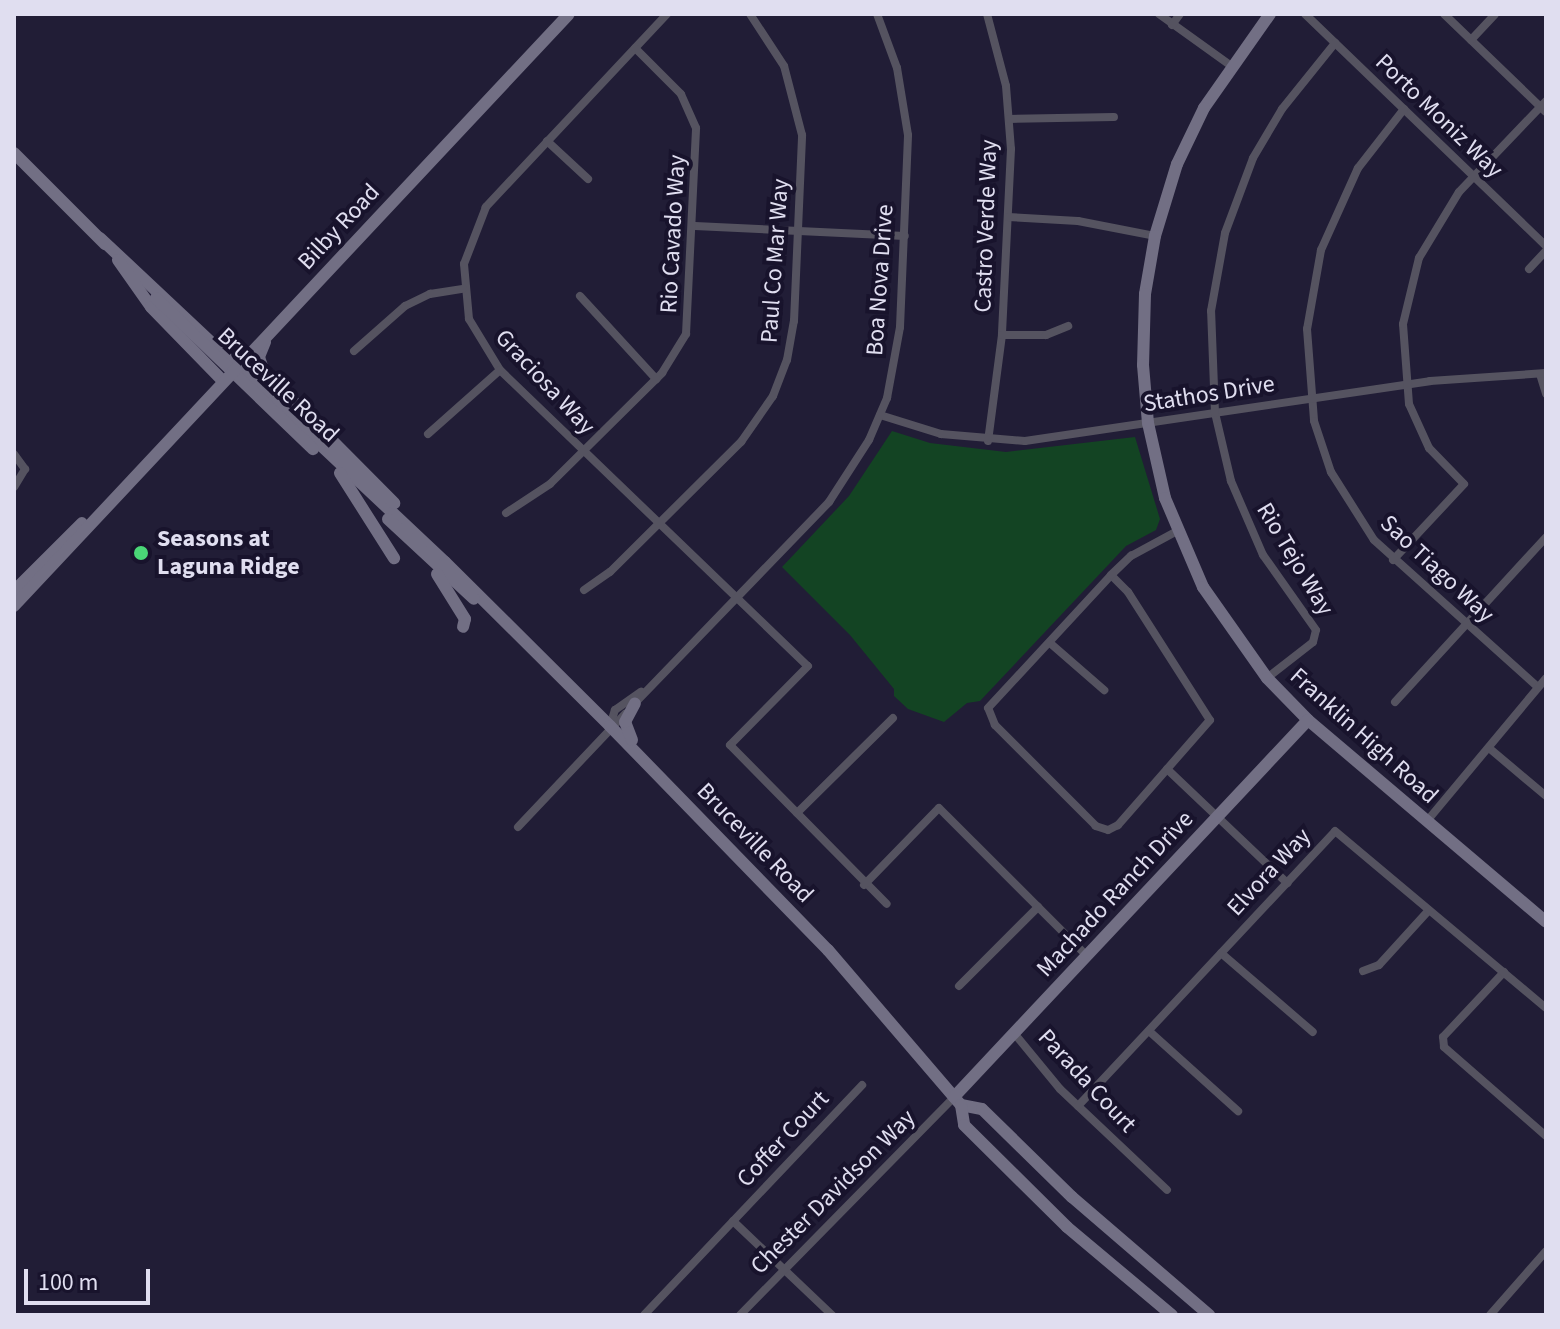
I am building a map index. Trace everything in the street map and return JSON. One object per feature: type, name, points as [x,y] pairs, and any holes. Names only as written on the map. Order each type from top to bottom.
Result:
[{"type":"main road","name":"Bilby Road","points":[[15,598],[569,14]]},
{"type":"main road","name":"Franklin High Road","points":[[1270,14],[1230,65],[1187,141],[1155,236],[1143,329],[1148,423],[1177,531],[1216,608],[1267,678],[1308,720],[1546,922]]},
{"type":"main road","name":"Bruceville Road","points":[[14,153],[231,373],[427,558],[504,622]]},
{"type":"main road","name":"Bruceville Road","points":[[100,238],[151,307],[417,535],[638,754],[828,950],[958,1101],[964,1125],[1067,1227],[1172,1315]]},
{"type":"main road","points":[[273,329],[260,353],[261,368],[384,492],[417,535]]},
{"type":"main road","points":[[340,473],[394,558]]},
{"type":"main road","points":[[427,558],[465,619],[463,627]]},
{"type":"main road","points":[[638,698],[624,726],[638,754]]},
{"type":"main road","name":"Machado Ranch Drive","points":[[958,1101],[1014,1033],[1308,720]]},
{"type":"main road","name":"Bruceville Road","points":[[958,1101],[982,1109],[1072,1197],[1209,1315]]},
{"type":"street","name":"Graciosa Way","points":[[667,14],[479,218],[468,246],[463,289],[473,330],[500,370],[582,453],[738,595],[808,666],[730,745],[797,813]]},
{"type":"street","name":"Paul Co Mar Way","points":[[584,590],[658,524],[741,442],[773,396],[792,337],[799,231],[798,108],[777,52],[750,14]]},
{"type":"street","name":"Boa Nova Drive","points":[[518,827],[610,726],[829,502],[856,465],[880,415],[897,354],[905,236],[907,115],[897,68],[877,14]]},
{"type":"street","name":"Castro Verde Way","points":[[987,14],[1009,119],[1002,335],[988,441]]},
{"type":"street","points":[[1159,14],[1230,65]]},
{"type":"street","points":[[1172,25],[1180,14]]},
{"type":"street","name":"Porto Moniz Way","points":[[1305,14],[1546,248]]},
{"type":"street","points":[[1393,560],[1464,484],[1423,438],[1405,384],[1403,324],[1419,258],[1443,213],[1473,176],[1544,106],[1444,14]]},
{"type":"street","points":[[1471,40],[1495,14]]},
{"type":"street","name":"Rio Tejo Way","points":[[1267,678],[1313,642],[1316,630],[1281,584],[1247,524],[1215,413],[1211,311],[1232,211],[1270,128],[1335,43]]},
{"type":"street","name":"Rio Cavado Way","points":[[506,513],[535,497],[656,379],[680,348],[689,324],[698,154],[693,118],[671,82],[635,48]]},
{"type":"street","name":"Sao Tiago Way","points":[[1404,109],[1358,168],[1321,250],[1307,329],[1310,399],[1321,447],[1343,496],[1393,560],[1538,687]]},
{"type":"street","points":[[1009,119],[1114,117]]},
{"type":"street","points":[[547,141],[588,179]]},
{"type":"street","points":[[1008,217],[1078,221],[1155,236]]},
{"type":"street","points":[[695,226],[905,236]]},
{"type":"street","points":[[1529,269],[1546,248]]},
{"type":"street","points":[[354,351],[405,306],[463,289]]},
{"type":"street","points":[[580,296],[656,379]]},
{"type":"street","points":[[1002,335],[1046,335],[1068,326]]},
{"type":"street","points":[[428,434],[500,370]]},
{"type":"street","points":[[1543,374],[1546,394]]},
{"type":"street","name":"Stathos Drive","points":[[880,415],[941,434],[988,441],[1046,439],[1405,384],[1543,374]]},
{"type":"street","points":[[14,454],[25,472],[14,487]]},
{"type":"street","points":[[1111,575],[1128,592],[1210,720],[1118,825],[1108,830],[1096,826],[989,719],[988,708],[1111,575],[1131,556],[1177,531]]},
{"type":"street","points":[[1395,702],[1546,537]]},
{"type":"street","points":[[1050,643],[1104,690]]},
{"type":"street","points":[[1427,821],[1546,678]]},
{"type":"street","points":[[887,904],[864,885],[797,813],[893,718]]},
{"type":"street","points":[[1489,748],[1546,796]]},
{"type":"street","points":[[1167,769],[1287,883]]},
{"type":"street","points":[[864,885],[939,808],[1087,956]]},
{"type":"street","name":"Elvora Way","points":[[1078,1106],[1335,831],[1546,1008]]},
{"type":"street","points":[[959,986],[1038,907]]},
{"type":"street","points":[[1363,971],[1379,965],[1429,910]]},
{"type":"street","points":[[1221,953],[1313,1032]]},
{"type":"street","points":[[1504,972],[1443,1037],[1444,1047],[1546,1136]]},
{"type":"street","points":[[1149,1031],[1238,1111]]},
{"type":"street","name":"Parada Court","points":[[1014,1033],[1078,1106],[1167,1190]]},
{"type":"street","name":"Coffer Court","points":[[644,1315],[862,1085]]},
{"type":"street","name":"Chester Davidson Way","points":[[740,1315],[783,1269],[958,1101]]},
{"type":"street","points":[[733,1221],[832,1315]]},
{"type":"street","points":[[1490,1315],[1546,1252]]},
{"type":"green space","points":[[892,431],[930,443],[1006,452],[1135,437],[1160,519],[1156,530],[1126,546],[980,701],[967,703],[944,722],[908,709],[894,696],[894,689],[850,635],[782,567],[849,496]]},
{"type":"place","name":"Seasons at Laguna Ridge","points":[[141,553]]}]
